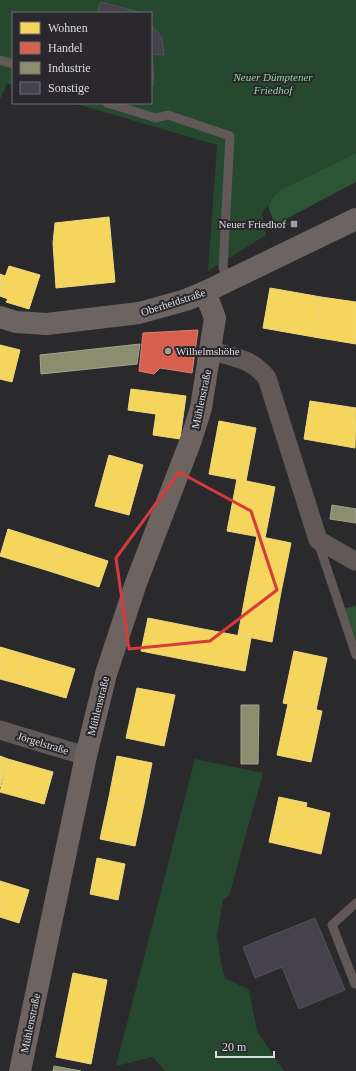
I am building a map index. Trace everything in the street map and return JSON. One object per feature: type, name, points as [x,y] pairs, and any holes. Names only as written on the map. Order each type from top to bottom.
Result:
[{"type":"street","name":"Oberheidstraße","points":[[0,317],[16,322],[48,324],[139,313],[186,300],[205,292],[356,219]]},
{"type":"street","name":"Mühlenstraße","points":[[20,1071],[86,756],[106,674],[136,583],[192,440],[201,408],[216,318],[205,292]]},
{"type":"street","points":[[210,351],[249,361],[258,367],[267,378],[318,540],[355,561]]},
{"type":"street","name":"Jörgelstraße","points":[[0,730],[86,756]]},
{"type":"lane","points":[[0,60],[12,64]]},
{"type":"lane","points":[[110,104],[156,118],[168,115],[230,136],[223,268],[229,281]]},
{"type":"lane","points":[[318,540],[356,656]]},
{"type":"lane","points":[[355,984],[332,925],[356,903]]},
{"type":"highlighted area","points":[[179,472],[251,511],[277,590],[210,641],[129,649],[116,558]]},
{"type":"green space","name":"Neuer Dümptener Friedhof","points":[[0,0],[356,0],[356,153],[278,191],[262,213],[266,235],[208,271],[217,145],[76,104],[152,104],[152,12],[12,12],[12,85],[7,84],[0,100]]},
{"type":"green space","points":[[356,153],[356,182],[286,219],[288,225],[276,230],[268,205],[278,191]]},
{"type":"green space","points":[[356,606],[356,640],[345,608]]},
{"type":"green space","points":[[195,759],[263,773],[229,896],[223,900],[217,935],[225,978],[249,990],[257,1031],[284,1071],[165,1071],[153,1057],[116,1066]]},
{"type":"building: Wohnen","points":[[109,217],[115,282],[56,288],[53,243],[55,223]]},
{"type":"building: Wohnen","points":[[9,266],[40,275],[29,309],[6,302],[8,299],[0,296],[0,291]]},
{"type":"building: Wohnen","points":[[0,274],[5,276],[0,291]]},
{"type":"building: Wohnen","points":[[270,288],[321,297],[314,337],[263,328]]},
{"type":"building: Wohnen","points":[[321,297],[356,302],[356,344],[314,337]]},
{"type":"building: Wohnen","points":[[0,345],[20,350],[12,382],[0,379]]},
{"type":"building: Wohnen","points":[[131,389],[186,396],[180,439],[153,435],[156,414],[128,410]]},
{"type":"building: Wohnen","points":[[310,401],[356,408],[355,448],[304,439]]},
{"type":"building: Wohnen","points":[[219,421],[256,428],[246,481],[209,474]]},
{"type":"building: Wohnen","points":[[109,455],[143,465],[129,515],[95,506]]},
{"type":"building: Wohnen","points":[[237,479],[275,487],[265,538],[227,531]]},
{"type":"building: Wohnen","points":[[8,529],[58,545],[49,571],[0,556]]},
{"type":"building: Wohnen","points":[[257,536],[291,543],[281,592],[247,586]]},
{"type":"building: Wohnen","points":[[58,545],[108,561],[99,587],[49,571]]},
{"type":"building: Wohnen","points":[[247,586],[281,592],[272,642],[238,635]]},
{"type":"building: Wohnen","points":[[148,618],[198,628],[192,661],[141,651]]},
{"type":"building: Wohnen","points":[[198,628],[251,638],[245,671],[192,661]]},
{"type":"building: Wohnen","points":[[0,647],[24,654],[15,683],[0,679]]},
{"type":"building: Wohnen","points":[[294,651],[327,658],[316,710],[283,703]]},
{"type":"building: Wohnen","points":[[24,654],[75,669],[66,698],[15,683]]},
{"type":"building: Wohnen","points":[[137,688],[175,695],[164,746],[126,738]]},
{"type":"building: Wohnen","points":[[288,704],[322,711],[311,762],[277,755]]},
{"type":"building: Wohnen","points":[[0,756],[8,759],[0,787]]},
{"type":"building: Wohnen","points":[[117,756],[152,763],[144,804],[109,797]]},
{"type":"building: Wohnen","points":[[8,759],[53,772],[44,804],[0,792]]},
{"type":"building: Wohnen","points":[[109,797],[144,804],[135,846],[100,839]]},
{"type":"building: Wohnen","points":[[279,797],[307,803],[306,807],[330,813],[321,854],[269,842]]},
{"type":"building: Wohnen","points":[[97,858],[125,864],[118,900],[90,894]]},
{"type":"building: Wohnen","points":[[0,881],[29,890],[19,923],[0,917]]},
{"type":"building: Wohnen","points":[[73,973],[107,980],[91,1064],[56,1057]]},
{"type":"building: Handel","name":"Wilhelmshöhe","points":[[198,330],[192,373],[160,368],[154,374],[139,371],[143,333]]},
{"type":"building: Industrie","points":[[140,344],[137,364],[41,374],[40,355]]},
{"type":"building: Industrie","points":[[332,505],[356,509],[356,523],[330,519]]},
{"type":"building: Industrie","points":[[241,705],[259,705],[258,764],[241,764]]},
{"type":"building: Industrie","points":[[54,1066],[81,1071],[53,1071]]},
{"type":"building: Sonstige","points":[[101,2],[138,12],[97,12]]},
{"type":"building: Sonstige","points":[[152,25],[162,38],[164,55],[152,54]]},
{"type":"building: Sonstige","points":[[152,54],[154,84],[152,84]]},
{"type":"building: Sonstige","points":[[315,918],[345,990],[299,1009],[282,967],[255,978],[243,947]]},
{"type":"place","name":"Neuer Friedhof","points":[[294,224]]},
{"type":"place","name":"Wilhelmshöhe","points":[[168,351]]}]
